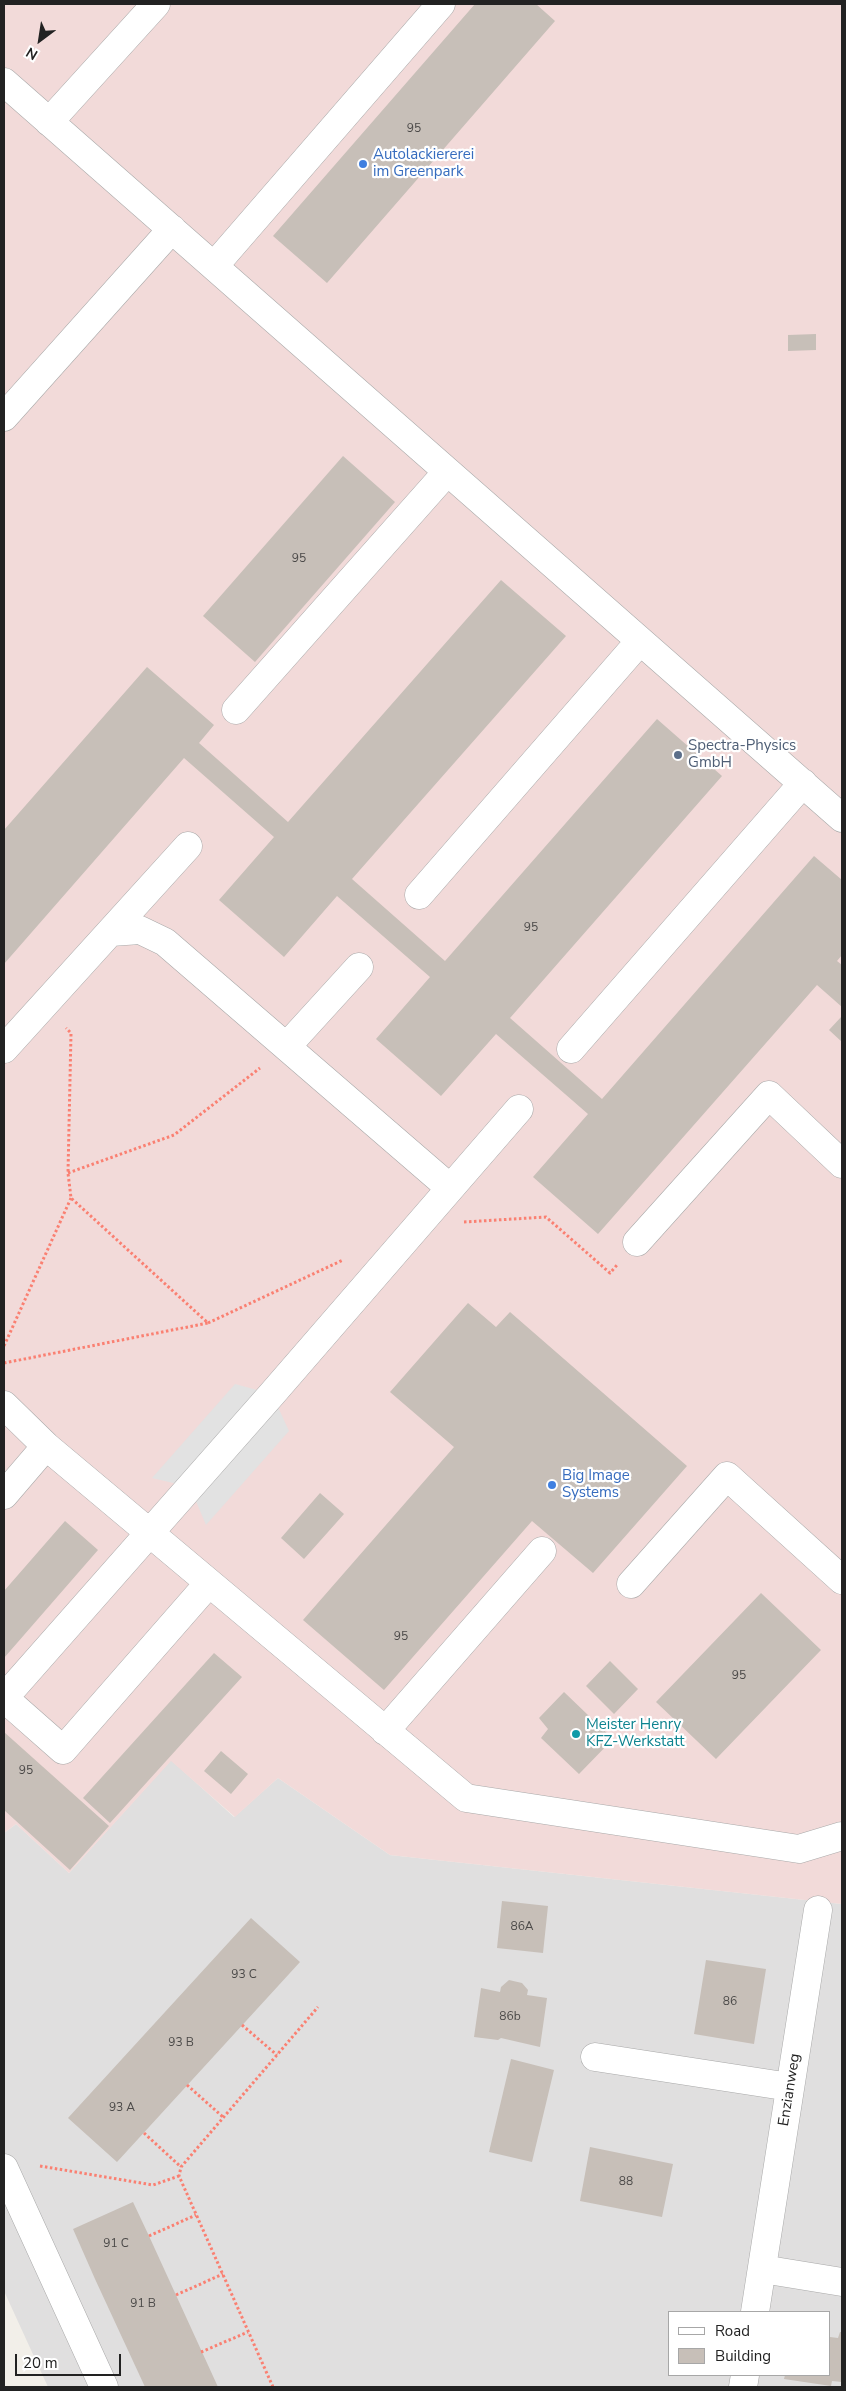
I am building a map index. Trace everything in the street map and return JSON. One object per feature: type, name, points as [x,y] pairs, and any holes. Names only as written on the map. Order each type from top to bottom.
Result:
[{"type":"street","points":[[49,122],[156,4]]},
{"type":"street","points":[[214,266],[441,4]]},
{"type":"street","points":[[4,82],[842,818]]},
{"type":"street","points":[[4,417],[172,229]]},
{"type":"street","points":[[236,710],[448,472]]},
{"type":"street","points":[[419,895],[640,641]]},
{"type":"street","points":[[572,1049],[803,784]]},
{"type":"street","points":[[4,1049],[188,846]]},
{"type":"street","points":[[111,932],[140,930],[165,942],[450,1188]]},
{"type":"street","points":[[287,1046],[358,967]]},
{"type":"street","points":[[637,1242],[769,1095],[842,1164]]},
{"type":"street","points":[[209,1583],[63,1750],[4,1698],[272,1394],[519,1109]]},
{"type":"street","points":[[4,1405],[46,1446],[466,1798],[799,1849],[842,1836]]},
{"type":"street","points":[[4,1495],[46,1446]]},
{"type":"street","points":[[631,1584],[727,1476],[842,1580]]},
{"type":"street","points":[[386,1731],[542,1551]]},
{"type":"street","name":"Enzianweg","points":[[755,2311],[818,1910]]},
{"type":"street","points":[[595,2057],[790,2087]]},
{"type":"street","points":[[4,2168],[104,2387]]},
{"type":"street","points":[[762,2269],[842,2282]]},
{"type":"path","points":[[4,1346],[71,1198],[68,1173],[71,1032],[43,1004]]},
{"type":"path","points":[[68,1173],[174,1135],[287,1046]]},
{"type":"path","points":[[4,1363],[208,1324],[71,1198]]},
{"type":"path","points":[[273,2387],[179,2176],[181,2167],[318,2007]]},
{"type":"path","points":[[242,2025],[276,2055]]},
{"type":"path","points":[[187,2085],[223,2118]]},
{"type":"path","points":[[144,2133],[181,2167]]},
{"type":"path","points":[[32,2165],[153,2185],[179,2176]]},
{"type":"path","points":[[149,2236],[196,2215]]},
{"type":"path","points":[[176,2295],[223,2274]]},
{"type":"path","points":[[201,2352],[248,2332]]},
{"type":"shaded area","points":[[4,4],[842,4],[842,1904],[390,1855],[278,1778],[235,1817],[171,1761],[69,1873],[16,1824],[4,1833]]},
{"type":"shaded area","points":[[235,1384],[272,1394],[289,1431],[206,1525],[190,1487],[152,1478]]},
{"type":"shaded area","points":[[171,1760],[234,1817],[278,1778],[390,1855],[842,1904],[842,2387],[48,2387],[4,2291],[4,1833],[16,1824],[69,1873]]},
{"type":"building","points":[[475,4],[536,4],[555,21],[327,283],[273,236]]},
{"type":"building","points":[[816,334],[816,350],[788,351],[788,335]]},
{"type":"building","points":[[343,456],[395,502],[255,662],[203,616]]},
{"type":"building","points":[[501,580],[566,636],[352,879],[445,961],[657,719],[722,776],[510,1018],[602,1099],[814,856],[842,880],[842,955],[837,961],[842,965],[842,1007],[817,985],[598,1234],[533,1177],[588,1114],[496,1034],[441,1096],[376,1039],[430,977],[337,896],[284,957],[219,900],[274,837],[184,758],[4,964],[4,830],[147,667],[214,725],[199,743],[288,822]]},
{"type":"building","points":[[842,1016],[842,1042],[829,1030]]},
{"type":"building","points":[[468,1303],[496,1327],[510,1312],[687,1466],[593,1573],[532,1521],[384,1690],[303,1620],[454,1447],[390,1392]]},
{"type":"building","points":[[320,1493],[344,1514],[304,1559],[281,1538]]},
{"type":"building","points":[[65,1521],[98,1550],[4,1658],[4,1591]]},
{"type":"building","points":[[761,1593],[821,1650],[716,1759],[656,1702]]},
{"type":"building","points":[[214,1653],[242,1677],[110,1823],[83,1798]]},
{"type":"building","points":[[610,1661],[638,1689],[614,1714],[586,1686]]},
{"type":"building","name":"Meister Henry KFZ-Werkstatt","points":[[564,1692],[613,1739],[579,1774],[541,1738],[548,1729],[539,1718]]},
{"type":"building","points":[[4,1732],[109,1826],[70,1870],[4,1810]]},
{"type":"building","points":[[221,1751],[248,1774],[231,1794],[204,1771]]},
{"type":"building","points":[[502,1901],[548,1906],[543,1953],[497,1948]]},
{"type":"building","points":[[251,1918],[300,1962],[117,2162],[68,2118]]},
{"type":"building","points":[[706,1960],[766,1969],[754,2044],[694,2034]]},
{"type":"building","points":[[509,1980],[522,1983],[528,1990],[527,1995],[547,1998],[540,2047],[501,2038],[498,2040],[474,2037],[481,1988],[500,1992],[501,1987]]},
{"type":"building","points":[[511,2059],[554,2070],[532,2162],[489,2152]]},
{"type":"building","points":[[590,2147],[673,2164],[662,2217],[580,2201]]},
{"type":"building","points":[[133,2202],[218,2387],[145,2387],[95,2279],[73,2229]]},
{"type":"building","points":[[840,2332],[842,2332],[842,2382],[832,2381],[831,2386],[784,2379],[785,2376],[831,2376],[831,2337],[838,2338]]},
{"type":"place","name":"Autolackiererei im Greenpark","points":[[363,164]]},
{"type":"place","name":"Spectra-Physics GmbH","points":[[678,755]]},
{"type":"place","name":"Big Image Systems","points":[[552,1485]]},
{"type":"place","name":"Meister Henry KFZ-Werkstatt","points":[[576,1734]]}]
